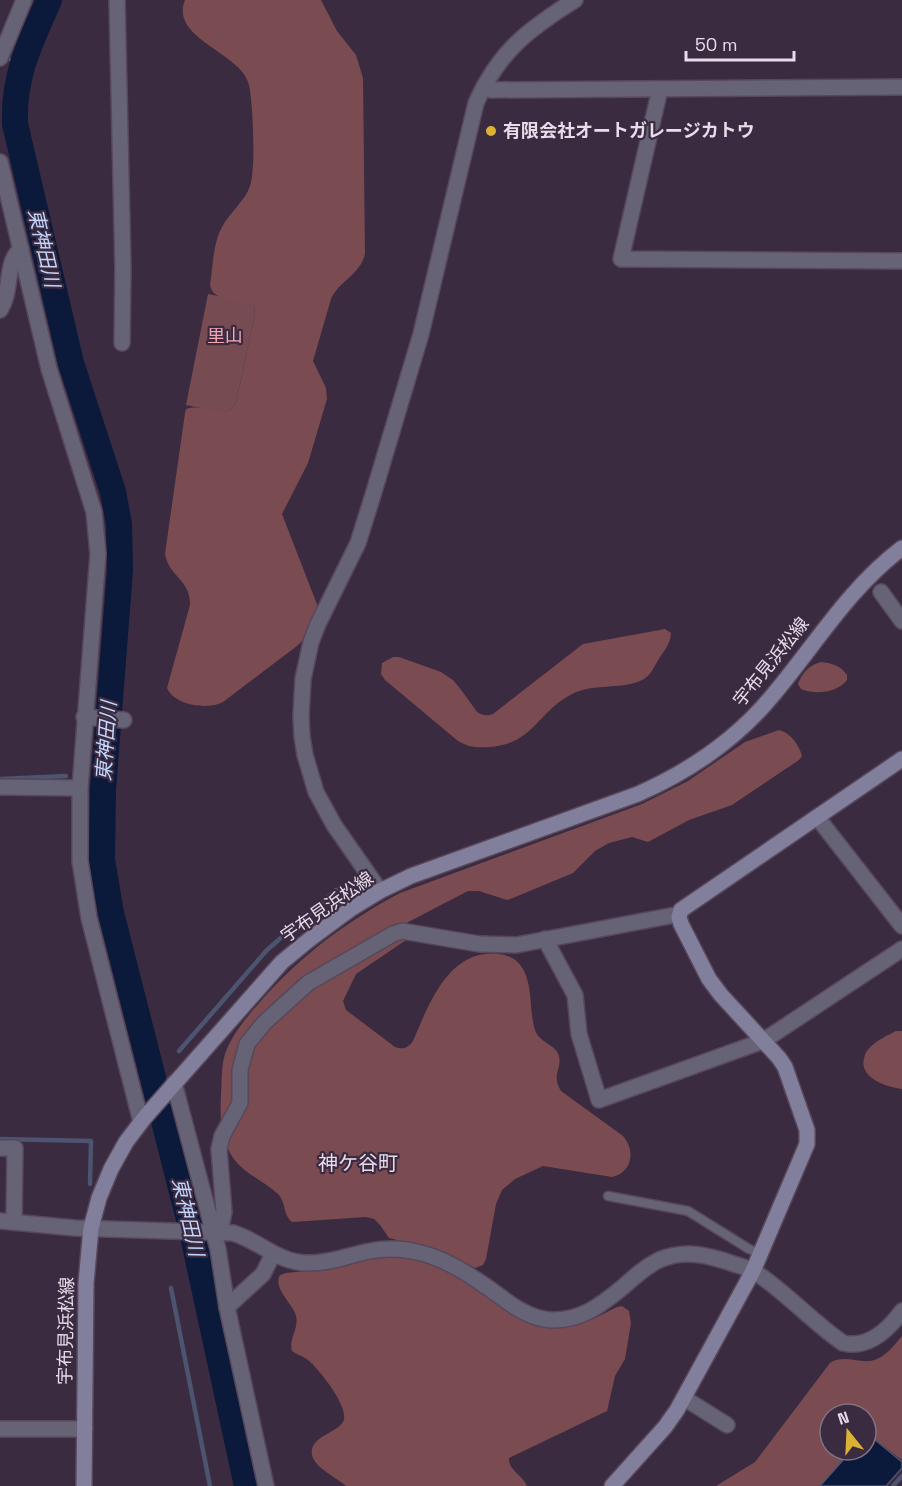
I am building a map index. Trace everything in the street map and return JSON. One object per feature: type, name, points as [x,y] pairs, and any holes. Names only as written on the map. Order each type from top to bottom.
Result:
[{"type":"main road","name":"宇布見浜松線","points":[[84,1486],[86,1283],[91,1228],[99,1198],[126,1142],[173,1084],[282,962],[345,913],[380,891],[428,870],[638,794],[697,763],[737,733],[761,710],[849,597],[876,569],[902,548]]},
{"type":"main road","points":[[612,1486],[665,1427],[684,1398],[753,1271],[805,1151],[807,1137],[790,1077],[779,1058],[709,979],[681,924],[680,914],[686,905],[902,759]]},
{"type":"street","points":[[0,58],[24,0]]},
{"type":"street","points":[[117,0],[123,270],[122,343]]},
{"type":"street","points":[[380,891],[334,825],[316,792],[310,774],[302,736],[301,708],[303,679],[311,642],[362,531],[419,343],[472,117],[484,87],[496,66],[514,44],[535,26],[575,0]]},
{"type":"street","points":[[484,87],[491,90],[902,87]]},
{"type":"street","points":[[660,89],[621,259],[902,261]]},
{"type":"street","points":[[0,162],[5,210],[21,249],[49,369],[91,498],[95,519],[97,568],[80,788],[79,847],[83,890],[143,1120]]},
{"type":"street","points":[[0,310],[8,293],[14,255],[21,249]]},
{"type":"street","points":[[881,592],[902,621]]},
{"type":"street","points":[[86,717],[124,720]]},
{"type":"street","points":[[0,787],[80,788]]},
{"type":"street","points":[[817,817],[902,926]]},
{"type":"street","points":[[211,1232],[222,1222],[224,1212],[219,1149],[222,1136],[240,1103],[242,1056],[254,1032],[308,983],[393,934],[402,932],[497,946],[516,945],[680,914]]},
{"type":"street","points":[[545,939],[575,995],[579,1034],[598,1100],[763,1041],[902,949]]},
{"type":"street","points":[[173,1084],[211,1232],[218,1249],[227,1307],[266,1486]]},
{"type":"street","points":[[0,1148],[15,1148],[7,1222],[173,1232],[233,1233],[273,1254],[293,1262],[308,1264],[373,1250],[424,1254],[456,1267],[518,1310],[533,1317],[549,1320],[581,1316],[595,1309],[648,1266],[672,1256],[685,1254],[710,1256],[753,1271],[843,1343],[850,1345],[879,1336],[888,1329],[902,1311]]},
{"type":"street","points":[[227,1307],[263,1274],[273,1254]]},
{"type":"street","points":[[684,1398],[727,1425]]},
{"type":"street","points":[[0,1429],[85,1429]]},
{"type":"lane","points":[[608,1196],[688,1211],[761,1254]]},
{"type":"green space","name":"里山","points":[[208,294],[248,302],[254,306],[255,314],[236,403],[230,411],[220,412],[186,405]]},
{"type":"shaded area","points":[[185,0],[321,0],[337,31],[356,55],[363,78],[365,254],[359,267],[339,287],[331,299],[313,361],[326,388],[327,399],[308,463],[282,514],[318,607],[304,639],[297,646],[223,702],[209,706],[192,705],[177,699],[167,688],[190,605],[187,590],[167,562],[165,554],[186,409],[197,407],[230,411],[236,403],[255,314],[254,306],[216,295],[210,285],[219,233],[245,197],[250,186],[253,136],[249,85],[244,74],[197,36],[187,25],[183,14]]},
{"type":"shaded area","points":[[665,629],[671,633],[669,643],[644,679],[572,694],[560,701],[526,734],[504,745],[473,747],[458,741],[385,680],[381,674],[382,663],[393,657],[441,672],[453,680],[477,712],[489,715],[583,644]]},
{"type":"shaded area","points":[[821,662],[839,667],[847,675],[847,680],[838,688],[826,692],[801,689],[798,684],[804,673],[813,665]]},
{"type":"shaded area","points":[[779,730],[794,740],[802,756],[732,805],[689,820],[648,842],[632,837],[609,843],[595,851],[573,873],[507,900],[479,891],[468,891],[391,931],[406,940],[356,974],[343,1001],[346,1010],[395,1047],[405,1048],[413,1041],[434,996],[454,969],[482,954],[499,954],[514,959],[520,964],[527,978],[535,1030],[540,1038],[555,1049],[559,1056],[557,1081],[561,1091],[623,1136],[630,1148],[628,1166],[619,1175],[612,1177],[543,1166],[515,1179],[502,1190],[496,1204],[486,1259],[483,1265],[475,1268],[444,1252],[389,1238],[374,1219],[366,1217],[292,1222],[278,1194],[246,1171],[235,1160],[224,1139],[221,1118],[222,1069],[228,1047],[245,1020],[275,985],[325,941],[361,915],[400,893],[642,804],[688,781],[745,742]]},
{"type":"shaded area","points":[[896,1031],[902,1031],[902,1089],[874,1080],[863,1063],[870,1047]]},
{"type":"shaded area","points":[[390,1257],[422,1261],[444,1269],[505,1310],[534,1324],[566,1327],[586,1322],[617,1307],[622,1306],[629,1311],[631,1323],[625,1359],[615,1376],[607,1411],[509,1458],[511,1466],[527,1486],[346,1486],[314,1460],[312,1449],[314,1444],[339,1426],[344,1416],[333,1390],[319,1372],[308,1360],[292,1351],[296,1318],[293,1308],[280,1290],[278,1280],[280,1275],[286,1273],[324,1269],[374,1258]]},
{"type":"shaded area","points":[[902,1336],[902,1460],[878,1442],[878,1402],[818,1402],[818,1462],[841,1462],[820,1486],[716,1486],[755,1462],[830,1363],[842,1359],[871,1361],[887,1352]]},
{"type":"water","points":[[878,1442],[902,1462],[902,1468],[886,1486],[820,1486],[841,1462],[878,1462]]},
{"type":"waterway","name":"東神田川","points":[[49,0],[24,60],[17,90],[15,124],[71,363],[113,492],[119,524],[120,570],[103,789],[102,860],[111,913],[191,1227],[247,1486]]},
{"type":"waterway","points":[[11,60],[21,65]]},
{"type":"waterway","points":[[0,779],[66,776]]},
{"type":"waterway","points":[[179,1051],[267,950],[336,890]]},
{"type":"waterway","name":"東神田川","points":[[148,1059],[156,1057]]},
{"type":"waterway","points":[[0,1139],[91,1141],[90,1184]]},
{"type":"waterway","points":[[171,1288],[210,1486]]},
{"type":"waterway","points":[[893,1486],[902,1476]]},
{"type":"place","name":"有限会社オートガレージカトウ","points":[[491,131]]},
{"type":"district","name":"神ケ谷町","points":[[358,1163]]}]
